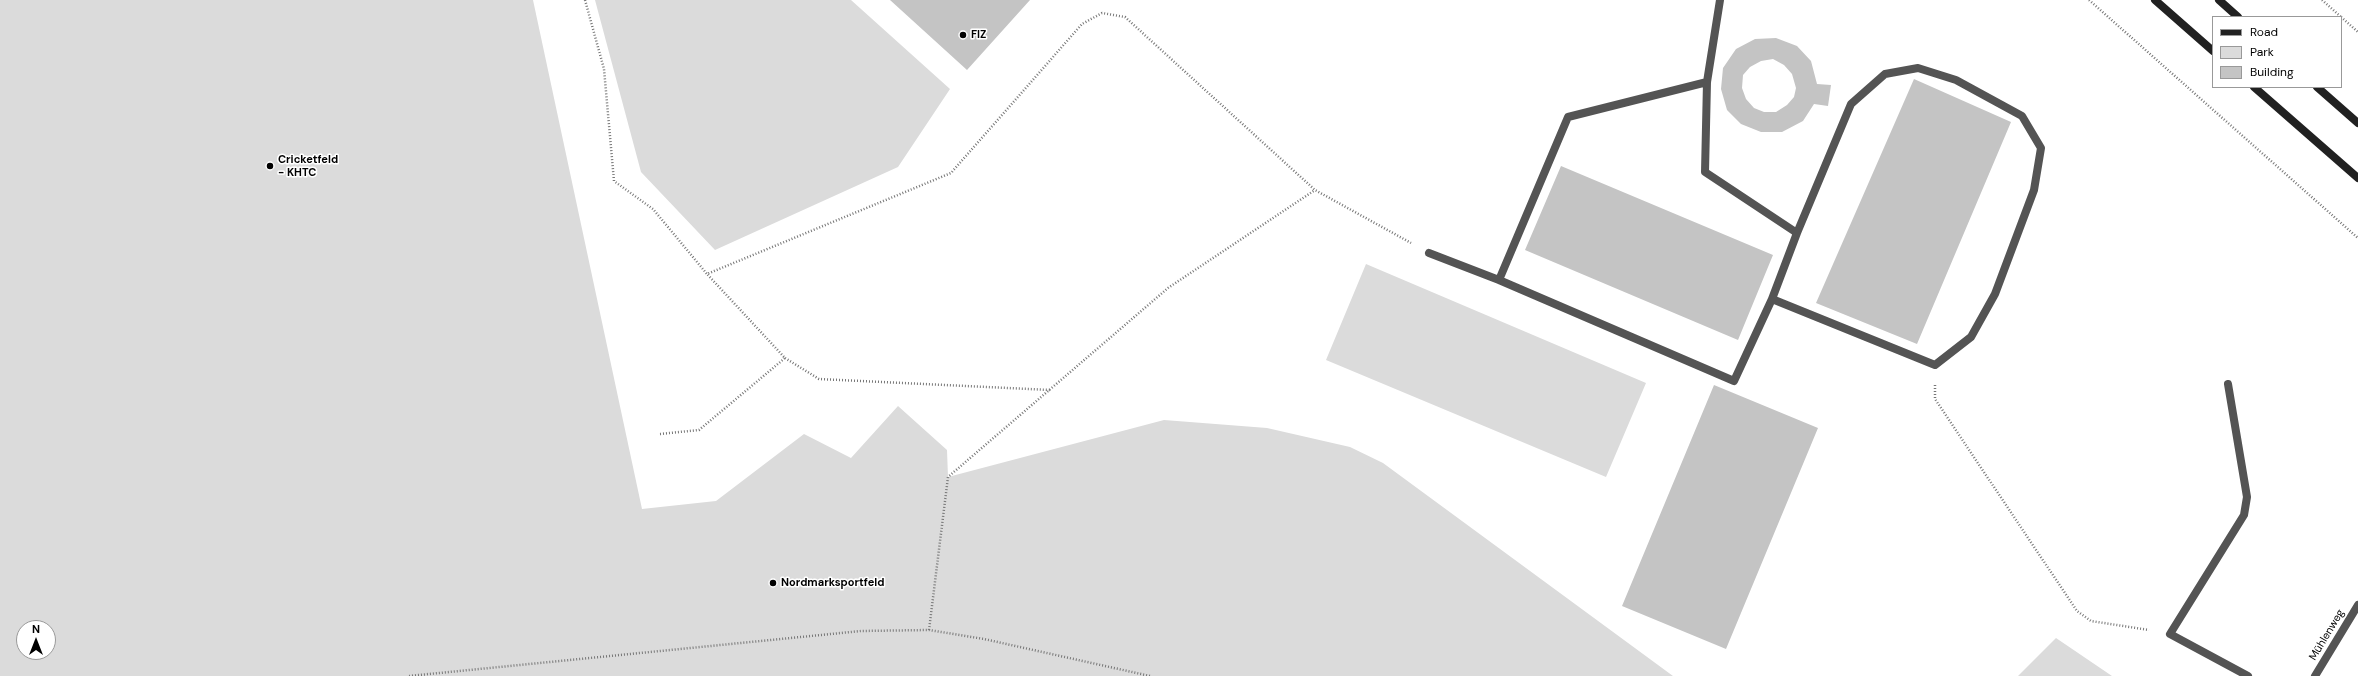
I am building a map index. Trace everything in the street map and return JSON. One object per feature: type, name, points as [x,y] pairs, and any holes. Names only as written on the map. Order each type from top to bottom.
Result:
[{"type":"street","points":[[1720,0],[1707,82],[1705,172],[1797,232]]},
{"type":"street","points":[[2155,0],[2212,50]]},
{"type":"street","points":[[2219,0],[2237,16]]},
{"type":"street","points":[[1429,253],[1499,280],[1734,381],[1772,299],[1797,232],[1850,104],[1885,74],[1918,68],[1956,80],[2022,116],[2041,148],[2034,190],[1995,294],[1971,337],[1936,365],[1772,299]]},
{"type":"street","points":[[1499,280],[1568,117],[1707,82]]},
{"type":"street","points":[[2255,88],[2358,178]]},
{"type":"street","points":[[2318,88],[2358,123]]},
{"type":"street","points":[[2228,384],[2247,497],[2244,515],[2170,634],[2248,676]]},
{"type":"street","name":"Mühlenweg","points":[[2315,676],[2358,605]]},
{"type":"path","points":[[585,0],[604,69],[614,181],[653,209],[707,274],[785,358],[819,379],[1050,390]]},
{"type":"path","points":[[2089,0],[2358,238]]},
{"type":"path","points":[[2322,0],[2340,16]]},
{"type":"path","points":[[707,274],[951,174],[1082,24],[1102,13],[1125,18],[1315,190],[1429,253]]},
{"type":"path","points":[[2342,18],[2358,32]]},
{"type":"path","points":[[929,630],[948,477],[1168,288],[1315,190]]},
{"type":"path","points":[[660,434],[699,430],[785,358]]},
{"type":"path","points":[[1936,365],[1936,399],[2077,611],[2091,622],[2170,634]]},
{"type":"path","points":[[409,676],[861,631],[929,630],[984,639],[1150,676]]},
{"type":"green space","points":[[0,0],[533,0],[642,509],[716,501],[804,434],[851,458],[898,406],[947,450],[948,477],[1164,420],[1267,428],[1350,447],[1383,463],[1673,676],[0,676]]},
{"type":"green space","points":[[595,0],[851,0],[950,89],[898,167],[715,250],[641,172]]},
{"type":"green space","points":[[1366,264],[1646,383],[1606,477],[1326,360]]},
{"type":"green space","points":[[2056,638],[2112,676],[2018,676]]},
{"type":"building","name":"FIZ","points":[[890,0],[1030,0],[967,70]]},
{"type":"building","points":[[1776,38],[1797,46],[1811,61],[1817,84],[1831,85],[1828,106],[1814,104],[1803,121],[1782,132],[1761,132],[1741,124],[1727,110],[1721,89],[1723,68],[1736,49],[1755,39]],"holes":[[[1773,59],[1784,65],[1792,74],[1796,88],[1794,97],[1787,105],[1776,112],[1764,112],[1754,108],[1746,99],[1742,88],[1743,75],[1750,67],[1761,61]]]},
{"type":"building","points":[[1914,79],[2011,122],[1917,344],[1816,303]]},
{"type":"building","points":[[1561,166],[1773,255],[1738,340],[1525,250]]},
{"type":"building","points":[[1714,385],[1818,428],[1726,649],[1622,606]]},
{"type":"place","name":"FIZ","points":[[963,35]]},
{"type":"place","name":"Cricketfeld - KHTC","points":[[270,166]]},
{"type":"place","name":"Nordmarksportfeld","points":[[773,583]]}]
